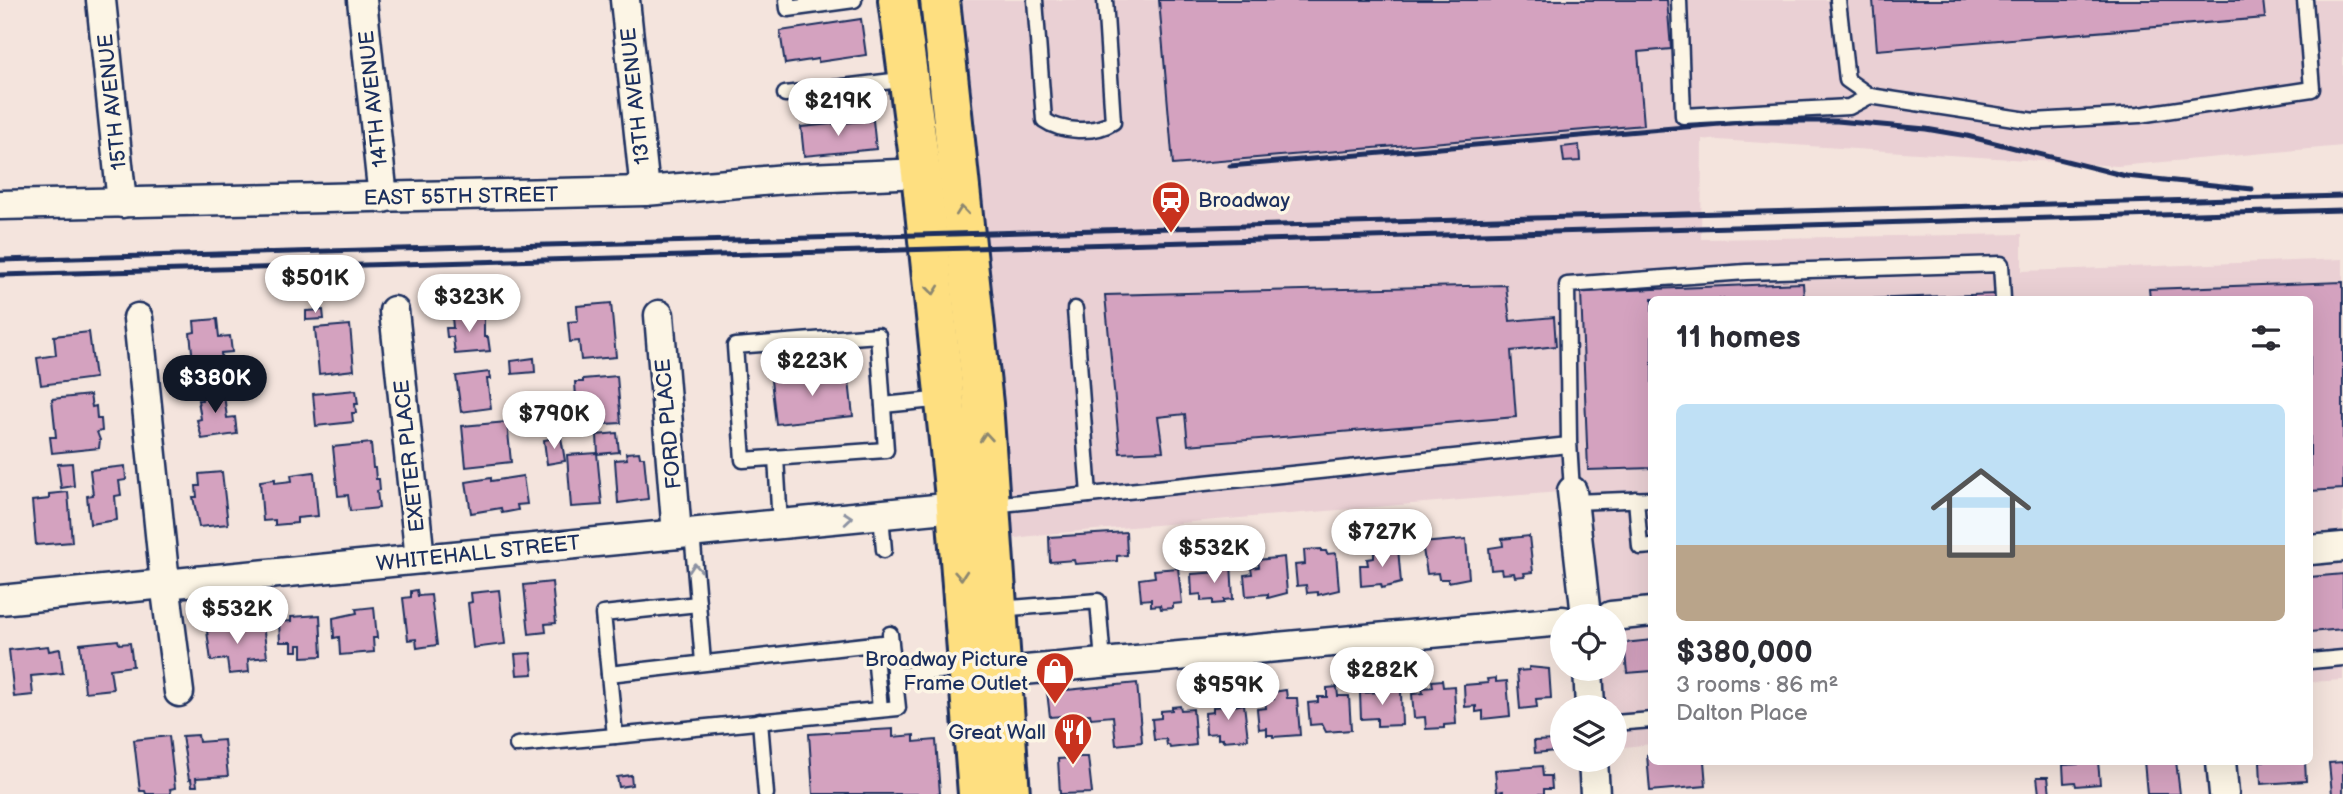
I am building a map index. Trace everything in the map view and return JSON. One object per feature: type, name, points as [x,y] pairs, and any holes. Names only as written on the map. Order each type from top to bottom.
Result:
[{"type":"main road","points":[[898,0],[910,79],[945,399],[999,609],[985,670],[1010,794]]},
{"type":"main road","points":[[940,0],[985,670],[978,794]]},
{"type":"street","name":"15TH AVENUE","points":[[101,0],[122,204]]},
{"type":"street","name":"14TH AVENUE","points":[[362,0],[383,198]]},
{"type":"street","name":"13TH AVENUE","points":[[625,0],[645,191]]},
{"type":"street","name":"EAST 55TH STREET","points":[[0,205],[645,191],[786,179],[920,173]]},
{"type":"street","name":"EXETER PLACE","points":[[394,311],[420,559]]},
{"type":"street","name":"FORD PLACE","points":[[659,315],[685,533]]},
{"type":"street","points":[[138,318],[179,692]]},
{"type":"street","points":[[1573,497],[1585,604]]},
{"type":"street","name":"WHITEHALL STREET","points":[[0,600],[974,506]]},
{"type":"street","points":[[2313,550],[2343,547]]},
{"type":"street","points":[[1627,614],[1648,612]]},
{"type":"street","points":[[985,670],[1550,622]]},
{"type":"street","points":[[2221,765],[2224,794]]},
{"type":"street","points":[[1594,772],[1595,794]]},
{"type":"lane","points":[[787,0],[788,9],[854,0]]},
{"type":"lane","points":[[1035,0],[1044,120],[1055,128],[1075,130],[1113,122],[1105,0]]},
{"type":"lane","points":[[1679,0],[1683,116],[1849,107],[1870,96]]},
{"type":"lane","points":[[1839,0],[1847,80],[1870,96],[2034,121],[2138,115],[2312,89],[2305,0]]},
{"type":"lane","points":[[785,94],[910,79]]},
{"type":"lane","points":[[1648,499],[1573,497],[1569,445],[1567,285],[1746,272],[2001,264],[2003,296]]},
{"type":"lane","points":[[1075,309],[1089,495]]},
{"type":"lane","points":[[878,335],[883,405],[886,450],[743,460],[735,346],[878,335]]},
{"type":"lane","points":[[883,405],[945,399]]},
{"type":"lane","points":[[974,506],[1569,445]]},
{"type":"lane","points":[[776,457],[780,524]]},
{"type":"lane","points":[[1636,499],[1640,547],[1648,546]]},
{"type":"lane","points":[[881,515],[884,550]]},
{"type":"lane","points":[[685,533],[698,604],[703,662]]},
{"type":"lane","points":[[999,609],[1098,601],[1103,662]]},
{"type":"lane","points":[[615,736],[603,614],[698,604]]},
{"type":"lane","points":[[517,745],[898,708],[890,638],[874,644],[609,674]]},
{"type":"lane","points":[[874,644],[880,709]]},
{"type":"lane","points":[[2313,661],[2343,658]]},
{"type":"lane","points":[[894,676],[985,670]]},
{"type":"lane","points":[[1627,722],[1648,720]]},
{"type":"lane","points":[[760,721],[766,794]]},
{"type":"shaded area","points":[[942,0],[2343,0],[2343,146],[2118,166],[1702,139],[1701,239],[2022,234],[2022,271],[2343,259],[2343,680],[2313,682],[2313,296],[1648,296],[1648,744],[1627,747],[1627,695],[1589,695],[1589,681],[1627,681],[1627,604],[1585,604],[1572,491],[1046,534],[994,541]]},
{"type":"building","points":[[1159,0],[1667,0],[1671,49],[1638,52],[1644,125],[1173,165]]},
{"type":"building","points":[[1873,0],[2263,0],[2265,18],[1877,50]]},
{"type":"building","points":[[861,19],[866,55],[785,64],[780,31]]},
{"type":"building","points":[[873,120],[876,149],[804,156],[801,127]]},
{"type":"building","points":[[1579,145],[1580,161],[1564,162],[1562,147]]},
{"type":"building","points":[[2343,282],[2343,489],[2313,491],[2313,296],[2150,296],[2149,289]]},
{"type":"building","points":[[1803,283],[1804,296],[1648,296],[1648,468],[1588,470],[1581,292]]},
{"type":"building","points":[[1506,285],[1510,321],[1554,317],[1556,346],[1511,351],[1516,417],[1188,445],[1185,414],[1158,417],[1163,451],[1120,453],[1105,295]]},
{"type":"building","points":[[1996,294],[1996,296],[1944,296]]},
{"type":"building","points":[[611,303],[616,357],[581,360],[579,341],[570,342],[568,322],[578,321],[577,306]]},
{"type":"building","points":[[323,310],[324,319],[306,320],[306,311]]},
{"type":"building","points":[[484,314],[484,337],[488,337],[490,351],[455,354],[453,337],[447,337],[446,328],[453,328],[452,317]]},
{"type":"building","points":[[217,319],[219,337],[230,336],[232,352],[221,353],[222,367],[194,370],[190,333],[195,332],[194,321]]},
{"type":"building","points":[[350,325],[354,370],[319,374],[315,328]]},
{"type":"building","points":[[89,332],[95,378],[41,385],[37,358],[56,355],[54,336]]},
{"type":"building","points":[[534,358],[535,372],[512,374],[511,361]]},
{"type":"building","points":[[489,372],[490,379],[487,379],[491,408],[461,412],[456,376]]},
{"type":"building","points":[[848,372],[853,416],[776,424],[771,380]]},
{"type":"building","points":[[617,376],[621,423],[588,425],[585,397],[576,398],[575,382]]},
{"type":"building","points":[[223,387],[227,418],[235,417],[237,434],[202,439],[197,420],[201,419],[198,400],[202,400],[201,390]]},
{"type":"building","points":[[356,390],[358,404],[355,404],[356,413],[352,413],[353,422],[316,426],[313,394]]},
{"type":"building","points":[[90,395],[92,407],[96,406],[97,419],[101,419],[102,431],[97,432],[99,448],[52,453],[50,437],[56,437],[52,399]]},
{"type":"building","points":[[507,422],[511,462],[466,467],[462,426]]},
{"type":"building","points":[[617,433],[619,452],[598,454],[597,435]]},
{"type":"building","points":[[561,437],[565,461],[547,464],[544,440]]},
{"type":"building","points":[[371,443],[373,468],[376,479],[379,479],[379,508],[350,511],[348,495],[338,496],[333,447]]},
{"type":"building","points":[[639,452],[640,457],[644,457],[648,499],[618,503],[615,460],[627,459],[626,453]]},
{"type":"building","points":[[597,453],[602,505],[571,507],[567,455]]},
{"type":"building","points":[[72,463],[74,486],[61,488],[58,464]]},
{"type":"building","points":[[125,466],[126,480],[119,481],[121,495],[115,496],[117,520],[90,524],[87,496],[93,495],[90,470]]},
{"type":"building","points":[[222,472],[228,524],[199,527],[193,497],[197,497],[196,486],[200,486],[199,474]]},
{"type":"building","points":[[314,472],[318,516],[297,518],[297,523],[275,525],[275,520],[263,521],[260,481],[292,481],[291,475]]},
{"type":"building","points":[[523,476],[527,504],[517,505],[518,510],[502,513],[501,508],[471,513],[466,482]]},
{"type":"building","points":[[68,492],[72,542],[36,545],[32,501],[49,499],[49,494]]},
{"type":"building","points":[[1126,532],[1127,555],[1117,556],[1117,561],[1075,564],[1074,560],[1050,562],[1049,537]]},
{"type":"building","points":[[1529,536],[1533,572],[1515,577],[1514,573],[1502,574],[1501,569],[1491,570],[1489,548],[1503,546],[1502,539]]},
{"type":"building","points":[[1466,539],[1469,578],[1448,582],[1448,579],[1439,579],[1438,573],[1427,574],[1422,543]]},
{"type":"building","points":[[1398,548],[1401,583],[1382,588],[1381,584],[1361,586],[1360,565],[1368,565],[1367,559],[1374,558],[1374,550]]},
{"type":"building","points":[[1321,549],[1327,554],[1336,553],[1339,590],[1318,595],[1318,592],[1307,593],[1306,585],[1297,586],[1295,565],[1305,564],[1304,550]]},
{"type":"building","points":[[1284,557],[1287,593],[1268,598],[1268,594],[1246,596],[1244,575],[1252,574],[1251,568],[1259,567],[1258,560]]},
{"type":"building","points":[[1231,563],[1233,599],[1213,604],[1213,600],[1201,601],[1201,594],[1192,595],[1191,574],[1219,572],[1218,564]]},
{"type":"building","points":[[1178,568],[1182,603],[1173,604],[1173,608],[1161,609],[1160,605],[1151,606],[1151,599],[1141,600],[1139,579],[1155,577],[1154,570]]},
{"type":"building","points":[[2343,574],[2343,629],[2313,632],[2313,577]]},
{"type":"building","points":[[552,582],[556,623],[545,624],[546,632],[529,634],[524,585]]},
{"type":"building","points":[[417,590],[418,596],[431,595],[437,645],[417,648],[416,639],[408,640],[403,598],[411,597],[411,591]]},
{"type":"building","points":[[499,590],[505,644],[473,648],[468,603],[472,602],[471,593]]},
{"type":"building","points":[[374,607],[377,638],[373,638],[374,652],[340,655],[339,637],[334,638],[333,618],[357,613],[356,609]]},
{"type":"building","points":[[320,615],[322,656],[302,657],[302,645],[298,645],[298,651],[292,651],[292,642],[280,642],[279,622],[291,621],[291,617]]},
{"type":"building","points":[[244,623],[245,627],[263,624],[267,657],[248,659],[249,672],[229,674],[227,659],[211,661],[207,631]]},
{"type":"building","points":[[118,640],[119,644],[130,643],[133,666],[110,669],[113,689],[85,692],[80,644]]},
{"type":"building","points":[[1648,640],[1648,671],[1627,673],[1627,643]]},
{"type":"building","points":[[48,646],[49,651],[60,649],[63,673],[31,676],[33,695],[14,697],[9,650]]},
{"type":"building","points":[[531,653],[533,674],[517,675],[515,654]]},
{"type":"building","points":[[1529,667],[1549,669],[1551,695],[1550,698],[1536,699],[1537,707],[1520,709],[1517,671],[1529,670]]},
{"type":"building","points":[[1496,678],[1496,682],[1507,681],[1510,716],[1483,719],[1483,711],[1476,712],[1476,706],[1465,707],[1464,685],[1488,683],[1487,679]]},
{"type":"building","points":[[1442,680],[1443,687],[1454,686],[1456,724],[1426,729],[1425,717],[1414,718],[1412,694],[1423,693],[1422,688],[1433,687],[1432,681]]},
{"type":"building","points":[[1137,683],[1142,742],[1116,745],[1113,716],[1091,718],[1090,714],[1050,717],[1047,692]]},
{"type":"building","points":[[1337,687],[1338,696],[1349,696],[1351,730],[1326,732],[1322,724],[1310,725],[1308,703],[1318,702],[1318,697],[1327,697],[1327,688]]},
{"type":"building","points":[[1381,688],[1401,691],[1402,725],[1377,726],[1377,718],[1361,719],[1360,693],[1381,692]]},
{"type":"building","points":[[1286,690],[1287,698],[1297,698],[1300,735],[1267,735],[1267,728],[1259,729],[1257,709],[1266,708],[1265,700],[1274,699],[1273,692]]},
{"type":"building","points":[[1233,700],[1234,706],[1244,704],[1248,739],[1223,741],[1223,738],[1218,739],[1218,733],[1206,734],[1205,713],[1213,712],[1213,707],[1224,706],[1223,701]]},
{"type":"building","points":[[1180,706],[1181,710],[1193,709],[1196,745],[1170,748],[1166,739],[1154,740],[1152,719],[1161,718],[1161,711]]},
{"type":"building","points":[[893,729],[893,737],[914,735],[914,742],[936,740],[940,794],[813,794],[809,734]]},
{"type":"building","points":[[198,735],[199,742],[224,740],[228,776],[196,778],[197,786],[192,786],[182,736]]},
{"type":"building","points":[[169,736],[175,788],[170,789],[171,794],[146,794],[145,791],[140,791],[134,740]]},
{"type":"building","points":[[1550,740],[1550,752],[1535,753],[1534,741]]},
{"type":"building","name":"Great Wall","points":[[1072,751],[1078,751],[1079,757],[1088,757],[1092,793],[1060,794],[1058,759],[1072,758]]},
{"type":"building","points":[[1647,755],[1648,765],[1704,765],[1706,786],[1650,791]]},
{"type":"building","points":[[2343,762],[2343,794],[2332,794],[2329,763]]},
{"type":"building","points":[[2063,765],[2098,765],[2100,784],[2076,786],[2075,782],[2064,783]]},
{"type":"building","points":[[2144,765],[2176,765],[2180,794],[2147,794]]},
{"type":"building","points":[[2260,765],[2305,765],[2306,781],[2261,784]]},
{"type":"building","points":[[1542,766],[1543,776],[1551,776],[1552,789],[1544,789],[1544,794],[1497,792],[1495,770]]},
{"type":"building","points":[[631,775],[632,785],[619,787],[617,777]]},
{"type":"building","points":[[2037,777],[2048,777],[2050,794],[2039,794]]},
{"type":"railway","points":[[1230,166],[1755,121],[1837,121],[1926,129],[1967,136],[2126,176],[2252,189]]},
{"type":"railway","points":[[0,260],[2343,196]]},
{"type":"railway","points":[[0,275],[2343,210]]},
{"type":"place","name":"Broadway","points":[[1171,234]]},
{"type":"place","name":"Broadway Picture Frame Outlet","points":[[1055,705]]},
{"type":"place","name":"Great Wall","points":[[1073,766]]}]
